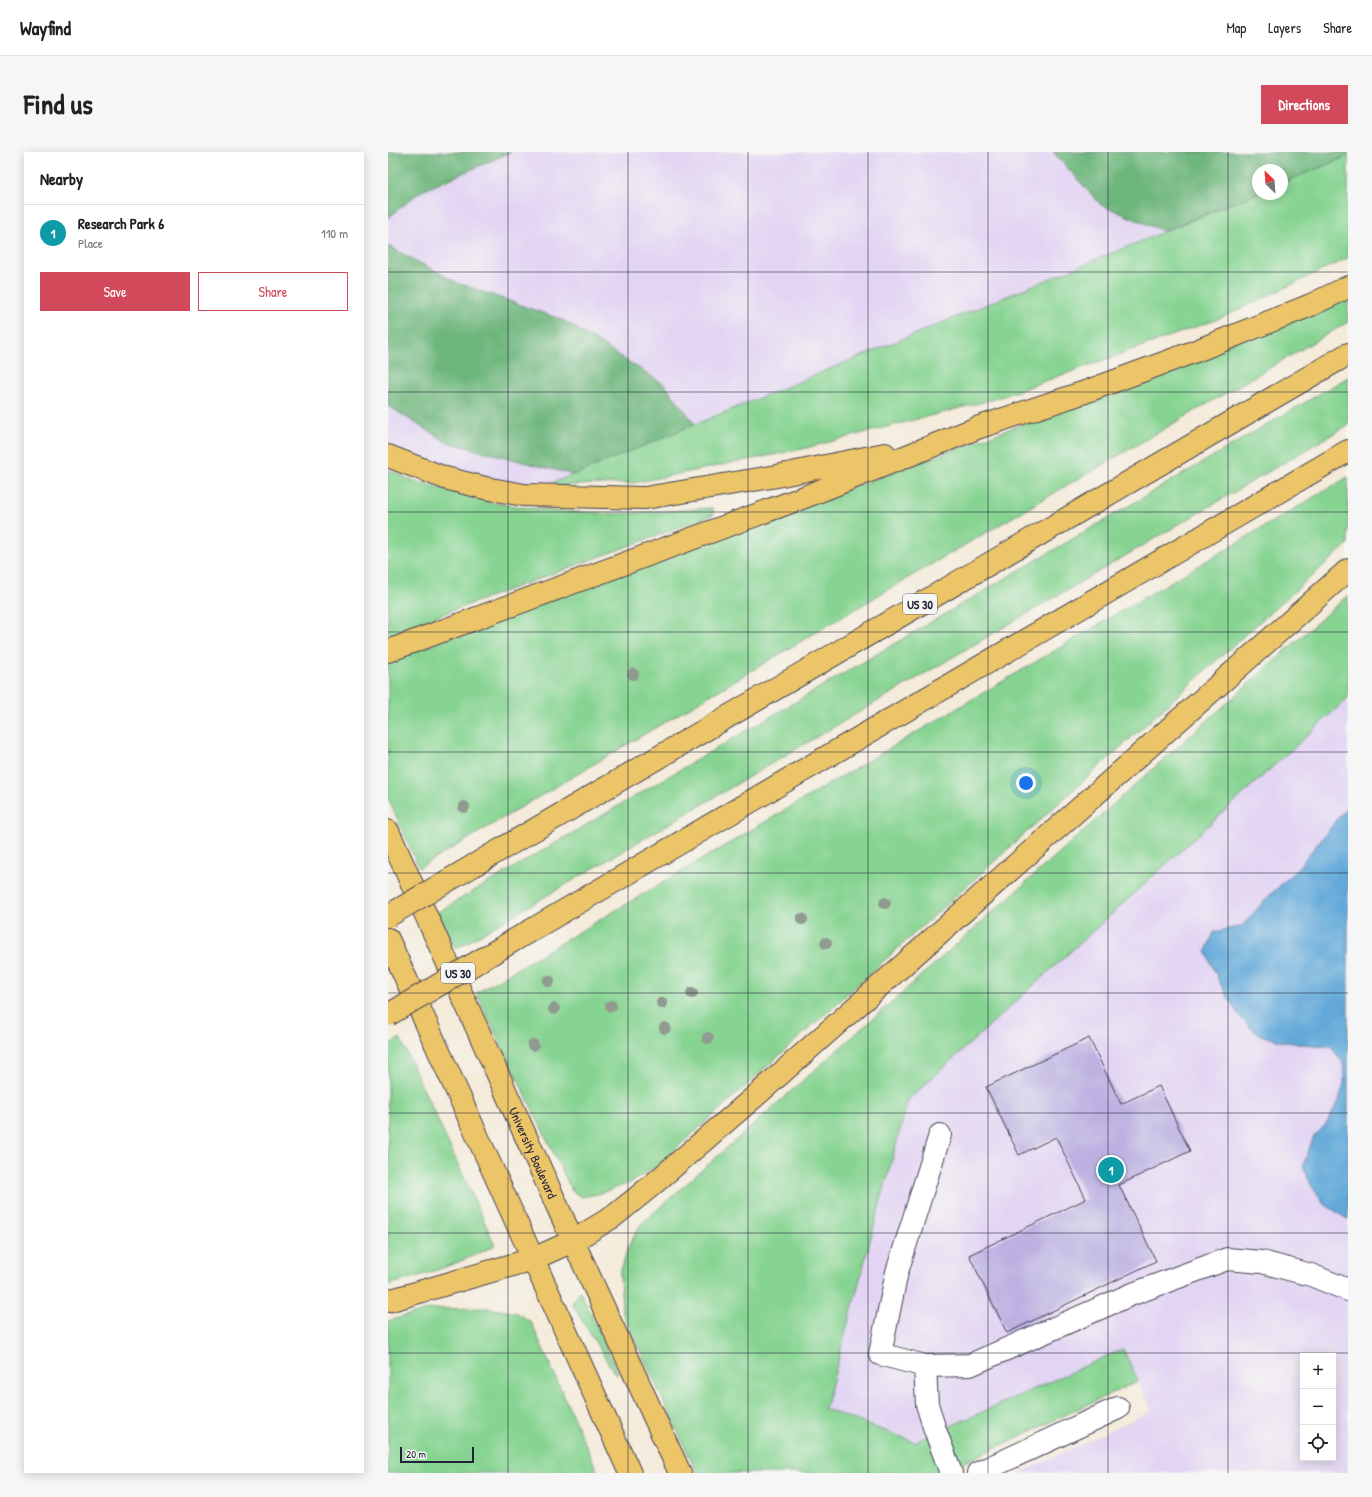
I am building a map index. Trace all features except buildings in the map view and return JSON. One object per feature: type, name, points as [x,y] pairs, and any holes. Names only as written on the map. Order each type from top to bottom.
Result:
[{"type":"main road","points":[[388,456],[445,478],[485,488],[524,495],[645,498],[777,476],[880,455],[977,428],[1085,392],[1196,351],[1311,305],[1348,287]]},
{"type":"main road","name":"US 30","points":[[388,916],[1348,354]]},
{"type":"main road","points":[[388,651],[802,498],[977,428]]},
{"type":"main road","name":"US 30","points":[[388,1015],[1348,451]]},
{"type":"main road","points":[[388,1302],[533,1259],[573,1241],[614,1216],[753,1098],[1348,570]]},
{"type":"main road","name":"University Boulevard","points":[[388,832],[680,1473]]},
{"type":"main road","points":[[388,939],[630,1473]]},
{"type":"lane","points":[[940,1135],[897,1272],[880,1354],[925,1366],[970,1365],[1130,1295],[1226,1258],[1262,1262],[1311,1275],[1348,1290]]},
{"type":"lane","points":[[925,1366],[927,1404],[951,1473]]},
{"type":"lane","points":[[982,1472],[1118,1408]]},
{"type":"shaded area","points":[[388,152],[1348,152],[1348,156],[1288,181],[1288,164],[1252,164],[1252,195],[524,495],[388,456]]},
{"type":"shaded area","points":[[1348,698],[1348,1473],[1019,1473],[1152,1411],[1123,1349],[915,1442],[825,1409],[908,1100]]},
{"type":"green space","points":[[388,152],[511,152],[420,192],[388,218]]},
{"type":"green space","points":[[1053,152],[1348,152],[1348,156],[1288,181],[1288,164],[1252,164],[1252,195],[1163,231],[1101,205]]},
{"type":"green space","points":[[1348,156],[1348,258],[1221,318],[995,399],[802,449],[633,483],[545,486],[1252,195],[1252,200],[1288,200],[1288,181]]},
{"type":"green space","points":[[388,246],[458,283],[563,320],[665,385],[695,424],[574,475],[446,442],[388,406]]},
{"type":"green space","points":[[1348,295],[1348,322],[884,592],[419,868],[388,798],[388,661],[1127,385]]},
{"type":"green space","points":[[1348,377],[1348,425],[456,949],[438,912]]},
{"type":"green space","points":[[388,469],[409,479],[493,503],[554,511],[620,514],[713,508],[713,515],[443,614],[388,636]]},
{"type":"green space","points":[[1348,477],[1348,544],[1247,633],[658,1165],[630,1183],[598,1194],[582,1197],[572,1191],[476,993]]},
{"type":"green space","points":[[1348,595],[1348,698],[908,1100],[825,1409],[915,1442],[1123,1349],[1138,1381],[941,1473],[697,1473],[622,1312],[620,1273],[628,1247],[641,1224]]},
{"type":"green space","points":[[400,1038],[495,1245],[469,1258],[443,1268],[388,1285],[388,1045]]},
{"type":"green space","points":[[580,1291],[618,1373],[615,1374],[572,1304]]},
{"type":"green space","points":[[488,1308],[517,1313],[531,1322],[598,1473],[388,1473],[388,1321],[431,1309]]},
{"type":"water","points":[[1348,806],[1347,1219],[1323,1203],[1311,1185],[1303,1166],[1313,1138],[1326,1124],[1338,1103],[1344,1083],[1343,1063],[1331,1046],[1279,1041],[1253,1030],[1231,1004],[1206,951],[1214,932],[1242,926],[1266,899],[1298,868]]},
{"type":"place","name":"Research Park 6","points":[[1111,1170]]}]
